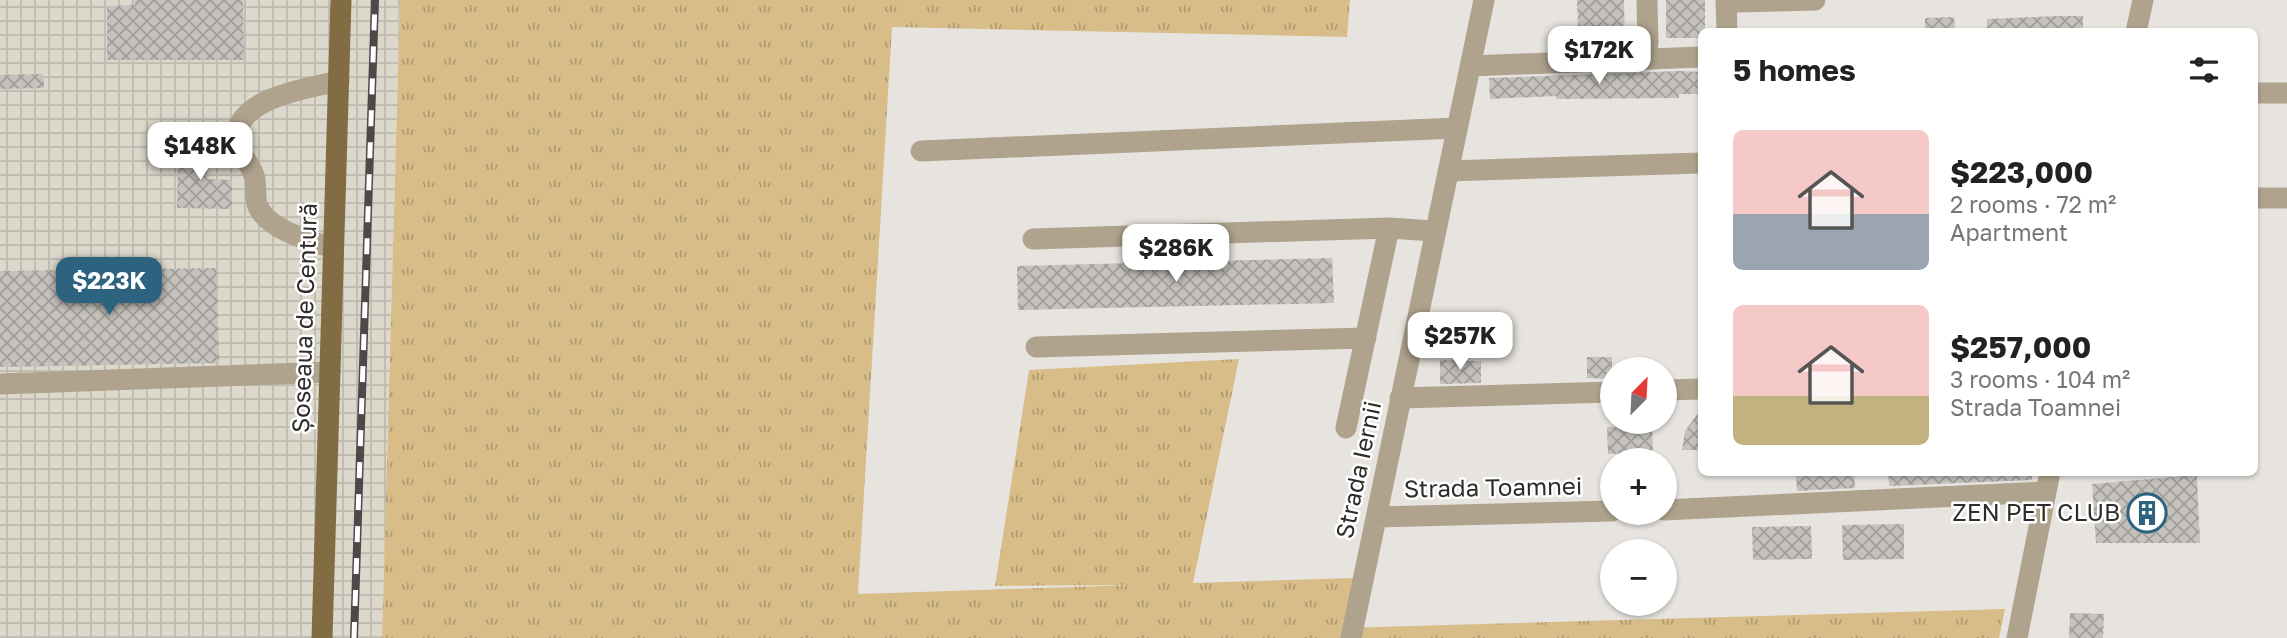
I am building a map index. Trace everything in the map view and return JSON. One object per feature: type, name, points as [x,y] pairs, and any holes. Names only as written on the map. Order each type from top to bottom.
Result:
[{"type":"main road","name":"Șoseaua de Centură","points":[[322,638],[341,0]]},
{"type":"street","name":"Strada Iernii","points":[[1351,638],[1484,0]]},
{"type":"street","points":[[1647,0],[1647,44]]},
{"type":"street","points":[[1728,28],[1732,1],[1815,0]]},
{"type":"street","points":[[2137,28],[2143,0]]},
{"type":"street","points":[[1470,66],[1698,57]]},
{"type":"street","points":[[333,248],[302,239],[265,218],[257,207],[254,174],[239,150],[237,128],[245,113],[262,104],[286,94],[339,80]]},
{"type":"street","points":[[2258,93],[2287,93]]},
{"type":"street","points":[[921,151],[1457,128]]},
{"type":"street","points":[[1448,171],[1698,163]]},
{"type":"street","points":[[2258,198],[2287,198]]},
{"type":"street","points":[[1346,428],[1389,228]]},
{"type":"street","points":[[1033,239],[1389,228],[1434,232]]},
{"type":"street","points":[[1036,347],[1366,338]]},
{"type":"street","points":[[0,384],[330,372]]},
{"type":"street","points":[[1677,390],[1698,389]]},
{"type":"street","points":[[1400,398],[1600,392]]},
{"type":"street","points":[[1677,509],[2048,482],[2017,638]]},
{"type":"street","name":"Strada Toamnei","points":[[1376,517],[1600,511]]},
{"type":"shaded area","points":[[0,0],[400,0],[382,638],[0,638]]},
{"type":"green space","points":[[400,0],[1350,0],[1347,37],[892,27],[858,594],[1135,585],[995,586],[1029,370],[1239,359],[1193,583],[1354,578],[1343,628],[2005,609],[1999,638],[382,638]]},
{"type":"building","points":[[135,0],[243,0],[244,60],[107,60],[107,6],[135,5]]},
{"type":"building","points":[[1577,0],[1624,0],[1625,47],[1579,49]]},
{"type":"building","points":[[1666,0],[1705,0],[1705,28],[1698,28],[1698,38],[1666,38]]},
{"type":"building","points":[[2083,16],[2083,28],[1987,28],[1987,19]]},
{"type":"building","points":[[1954,17],[1955,28],[1925,28],[1925,18]]},
{"type":"building","points":[[1698,72],[1698,94],[1679,94],[1679,98],[1556,99],[1556,96],[1490,99],[1489,78]]},
{"type":"building","points":[[43,74],[44,88],[0,89],[0,75]]},
{"type":"building","points":[[178,146],[208,147],[207,179],[232,180],[232,209],[177,208]]},
{"type":"building","points":[[1332,258],[1334,303],[1018,310],[1017,266]]},
{"type":"building","points":[[217,268],[219,363],[0,367],[0,271]]},
{"type":"building","points":[[1587,357],[1600,357],[1600,379],[1587,378]]},
{"type":"building","points":[[1440,360],[1481,361],[1481,383],[1440,384]]},
{"type":"building","points":[[1698,413],[1698,450],[1682,450],[1685,431]]},
{"type":"building","points":[[1607,434],[1652,434],[1653,448],[1608,448]]},
{"type":"building","points":[[1796,476],[1854,476],[1855,488],[1797,491]]},
{"type":"building","points":[[1888,476],[2032,476],[2032,480],[1889,486]]},
{"type":"building","name":"ZEN PET CLUB","points":[[2197,476],[2200,543],[2096,543],[2092,484]]},
{"type":"building","points":[[1904,524],[1904,559],[1843,560],[1842,525]]},
{"type":"building","points":[[1811,526],[1812,559],[1753,560],[1752,527]]},
{"type":"building","points":[[2070,613],[2104,614],[2103,638],[2069,638]]},
{"type":"railway","points":[[354,638],[375,0]]},
{"type":"place","name":"ZEN PET CLUB","points":[[2147,513]]}]
